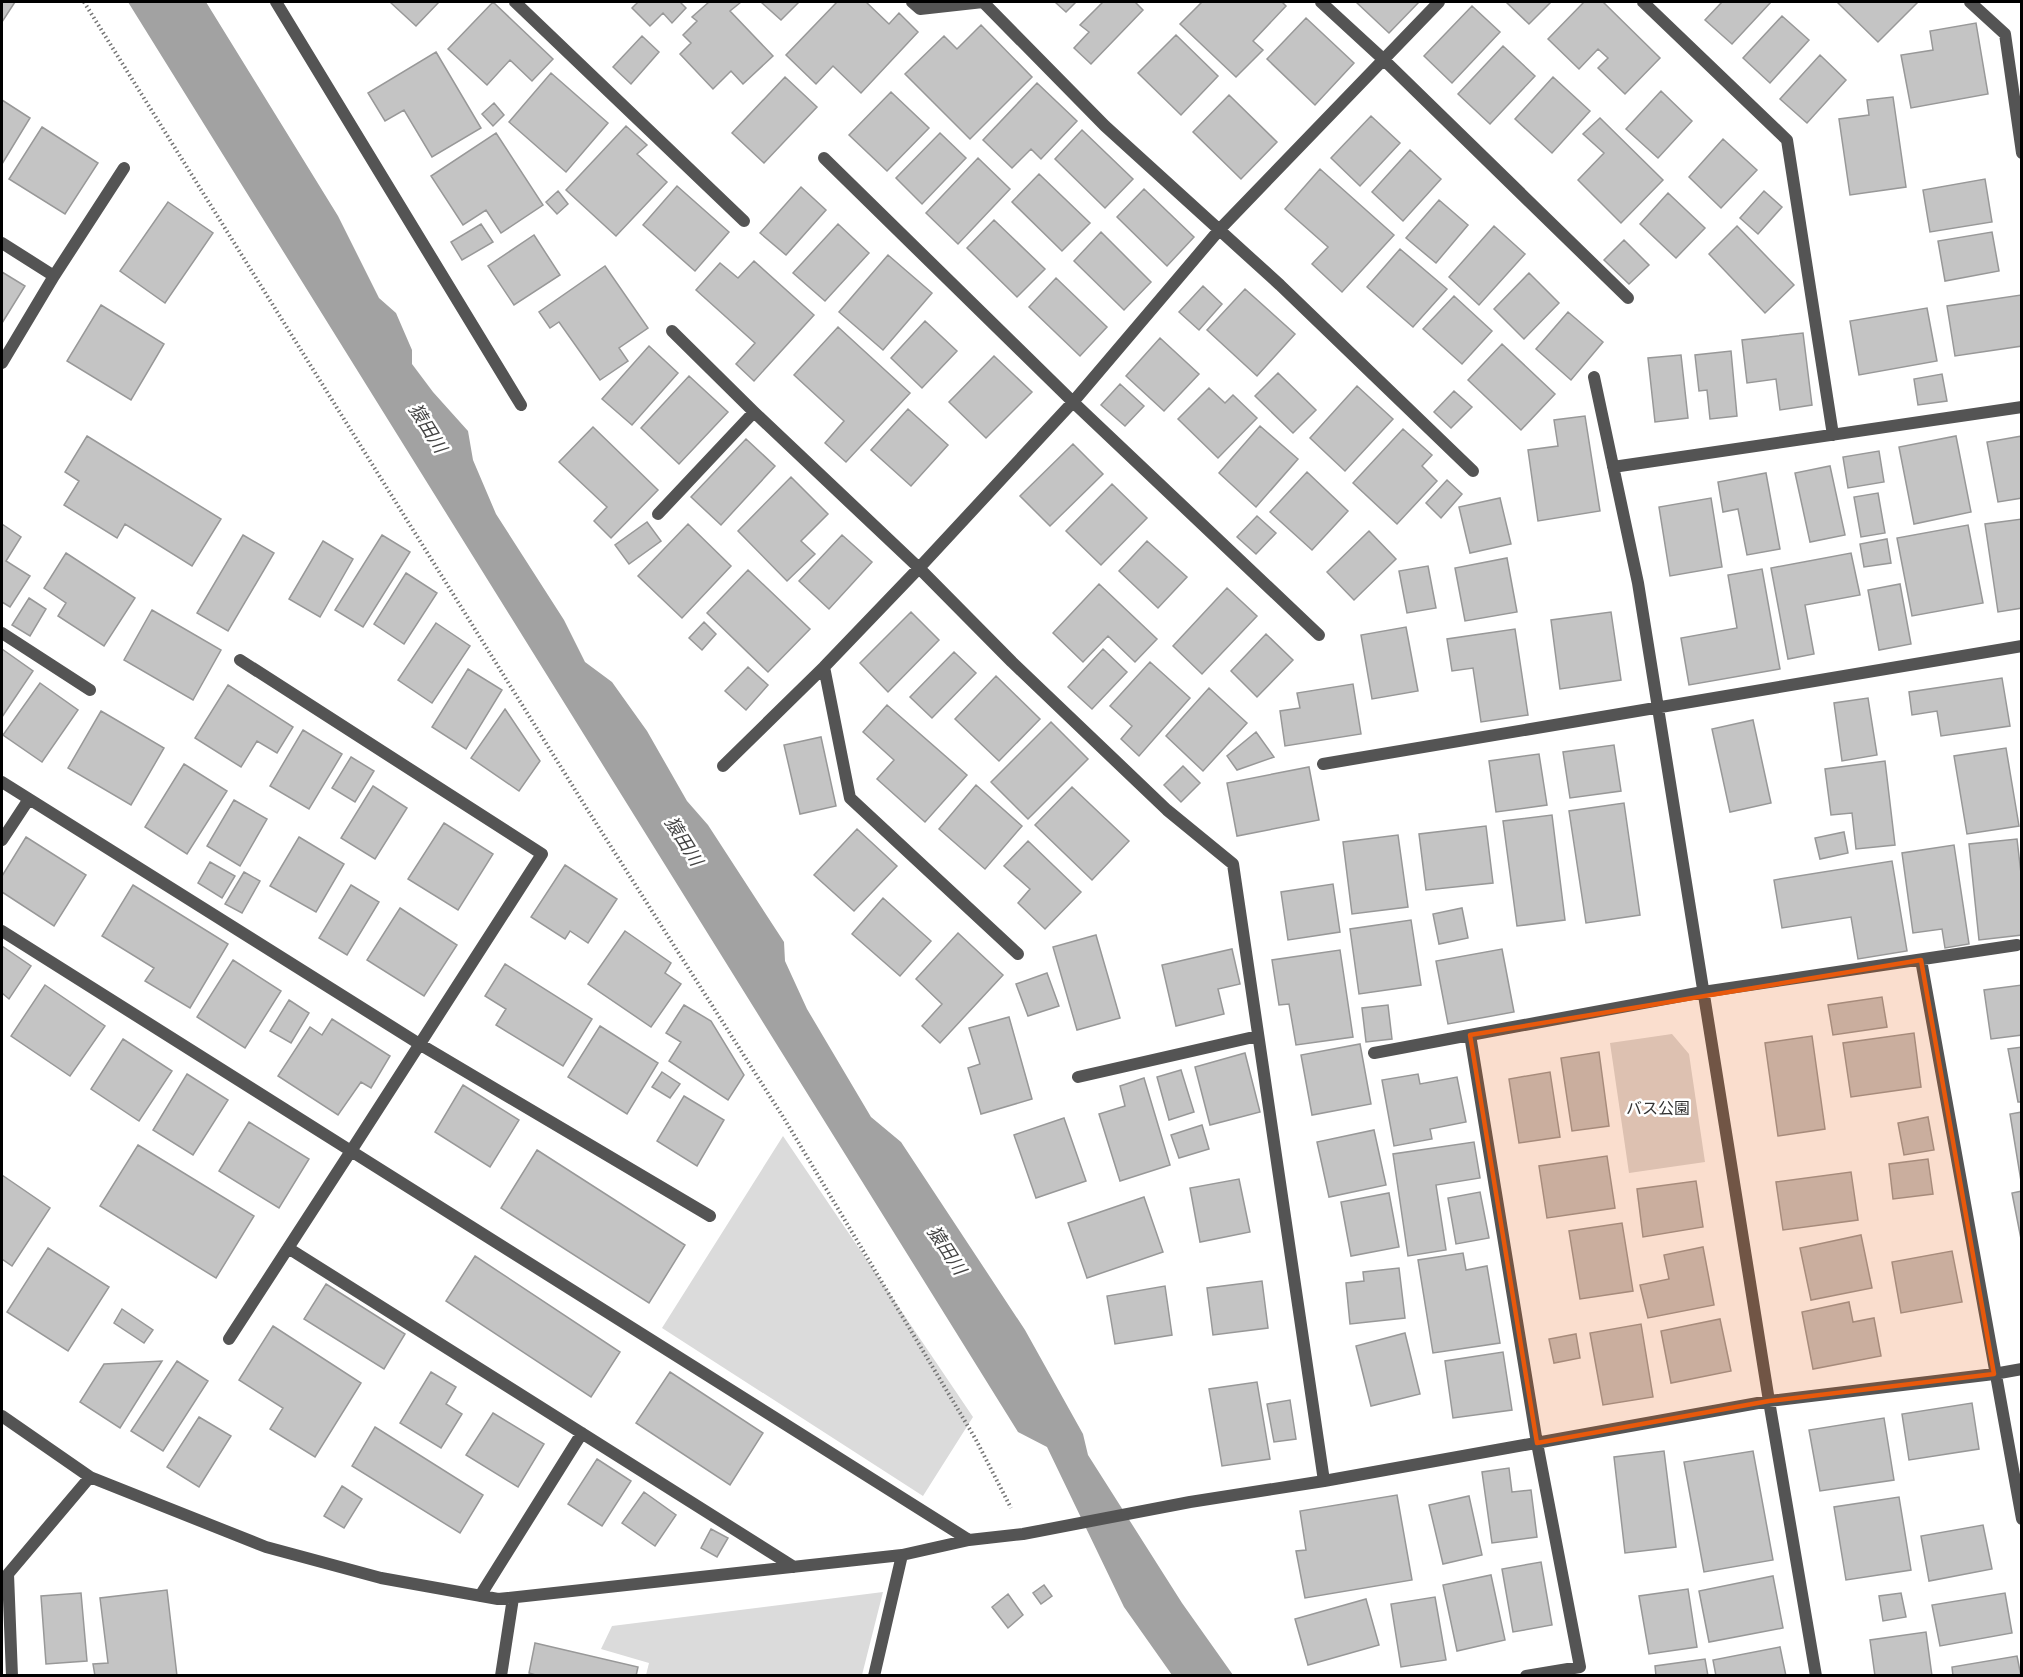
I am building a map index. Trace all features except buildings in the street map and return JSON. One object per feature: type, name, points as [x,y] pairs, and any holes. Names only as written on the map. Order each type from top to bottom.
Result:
[{"type":"street","points":[[276,2],[521,405]]},
{"type":"street","points":[[515,2],[744,221]]},
{"type":"street","points":[[912,2],[920,9],[983,2],[1105,126],[1220,229],[1473,471]]},
{"type":"street","points":[[1321,2],[1383,59],[1628,298]]},
{"type":"street","points":[[723,766],[824,667],[919,568],[1073,402],[1220,229],[1439,2]]},
{"type":"street","points":[[1643,2],[1787,140],[1833,435]]},
{"type":"street","points":[[1970,2],[2005,34],[2022,153]]},
{"type":"street","points":[[824,158],[1073,402],[1319,635]]},
{"type":"street","points":[[2,363],[54,276],[124,168]]},
{"type":"street","points":[[2,243],[54,276]]},
{"type":"street","points":[[672,331],[1167,810],[1233,864],[1324,1480]]},
{"type":"street","points":[[1594,376],[1638,583],[1769,1401],[1816,1676]]},
{"type":"street","points":[[1613,467],[2022,406]]},
{"type":"street","points":[[658,514],[754,412]]},
{"type":"street","points":[[2,633],[90,690]]},
{"type":"street","points":[[1323,764],[2022,646]]},
{"type":"street","points":[[229,1338],[421,1045],[542,854],[240,660]]},
{"type":"street","points":[[824,667],[850,798],[1018,954]]},
{"type":"street","points":[[2,782],[421,1045],[710,1216]]},
{"type":"street","points":[[2,840],[29,799]]},
{"type":"street","points":[[2,931],[969,1540]]},
{"type":"street","points":[[1374,1053],[1703,992],[2017,945]]},
{"type":"street","points":[[1921,960],[2022,1519]]},
{"type":"street","points":[[1470,1035],[1537,1443],[1580,1668],[1526,1676]]},
{"type":"street","points":[[1078,1077],[1258,1036]]},
{"type":"street","points":[[288,1248],[794,1567]]},
{"type":"street","points":[[2,1416],[90,1477],[266,1547],[381,1578],[498,1599],[902,1555],[969,1540],[1023,1534],[1190,1502],[1769,1401],[2022,1369]]},
{"type":"street","points":[[480,1596],[582,1433]]},
{"type":"street","points":[[10,1673],[5,1594],[8,1574],[90,1477]]},
{"type":"street","points":[[874,1676],[902,1555]]},
{"type":"street","points":[[501,1676],[513,1598]]},
{"type":"path","points":[[84,2],[555,759],[784,1120],[975,1438],[1023,1534]]},
{"type":"highlighted area","points":[[1921,960],[1994,1374],[1769,1401],[1537,1443],[1470,1035]]},
{"type":"green space","name":"バス公園","points":[[1672,1034],[1689,1054],[1705,1162],[1629,1173],[1610,1043]]},
{"type":"green space","points":[[783,1136],[973,1417],[923,1496],[662,1328]]},
{"type":"green space","points":[[883,1592],[862,1675],[646,1675],[649,1663],[601,1649],[612,1626]]},
{"type":"water","name":"猿田川","points":[[128,2],[206,2],[338,216],[379,298],[396,313],[412,350],[412,364],[433,392],[468,431],[473,460],[496,514],[564,620],[585,662],[612,682],[647,731],[687,801],[708,825],[784,942],[785,961],[807,1009],[871,1117],[901,1142],[1025,1330],[1083,1434],[1088,1455],[1182,1603],[1233,1675],[1172,1675],[1124,1607],[1047,1447],[1018,1432]]}]
